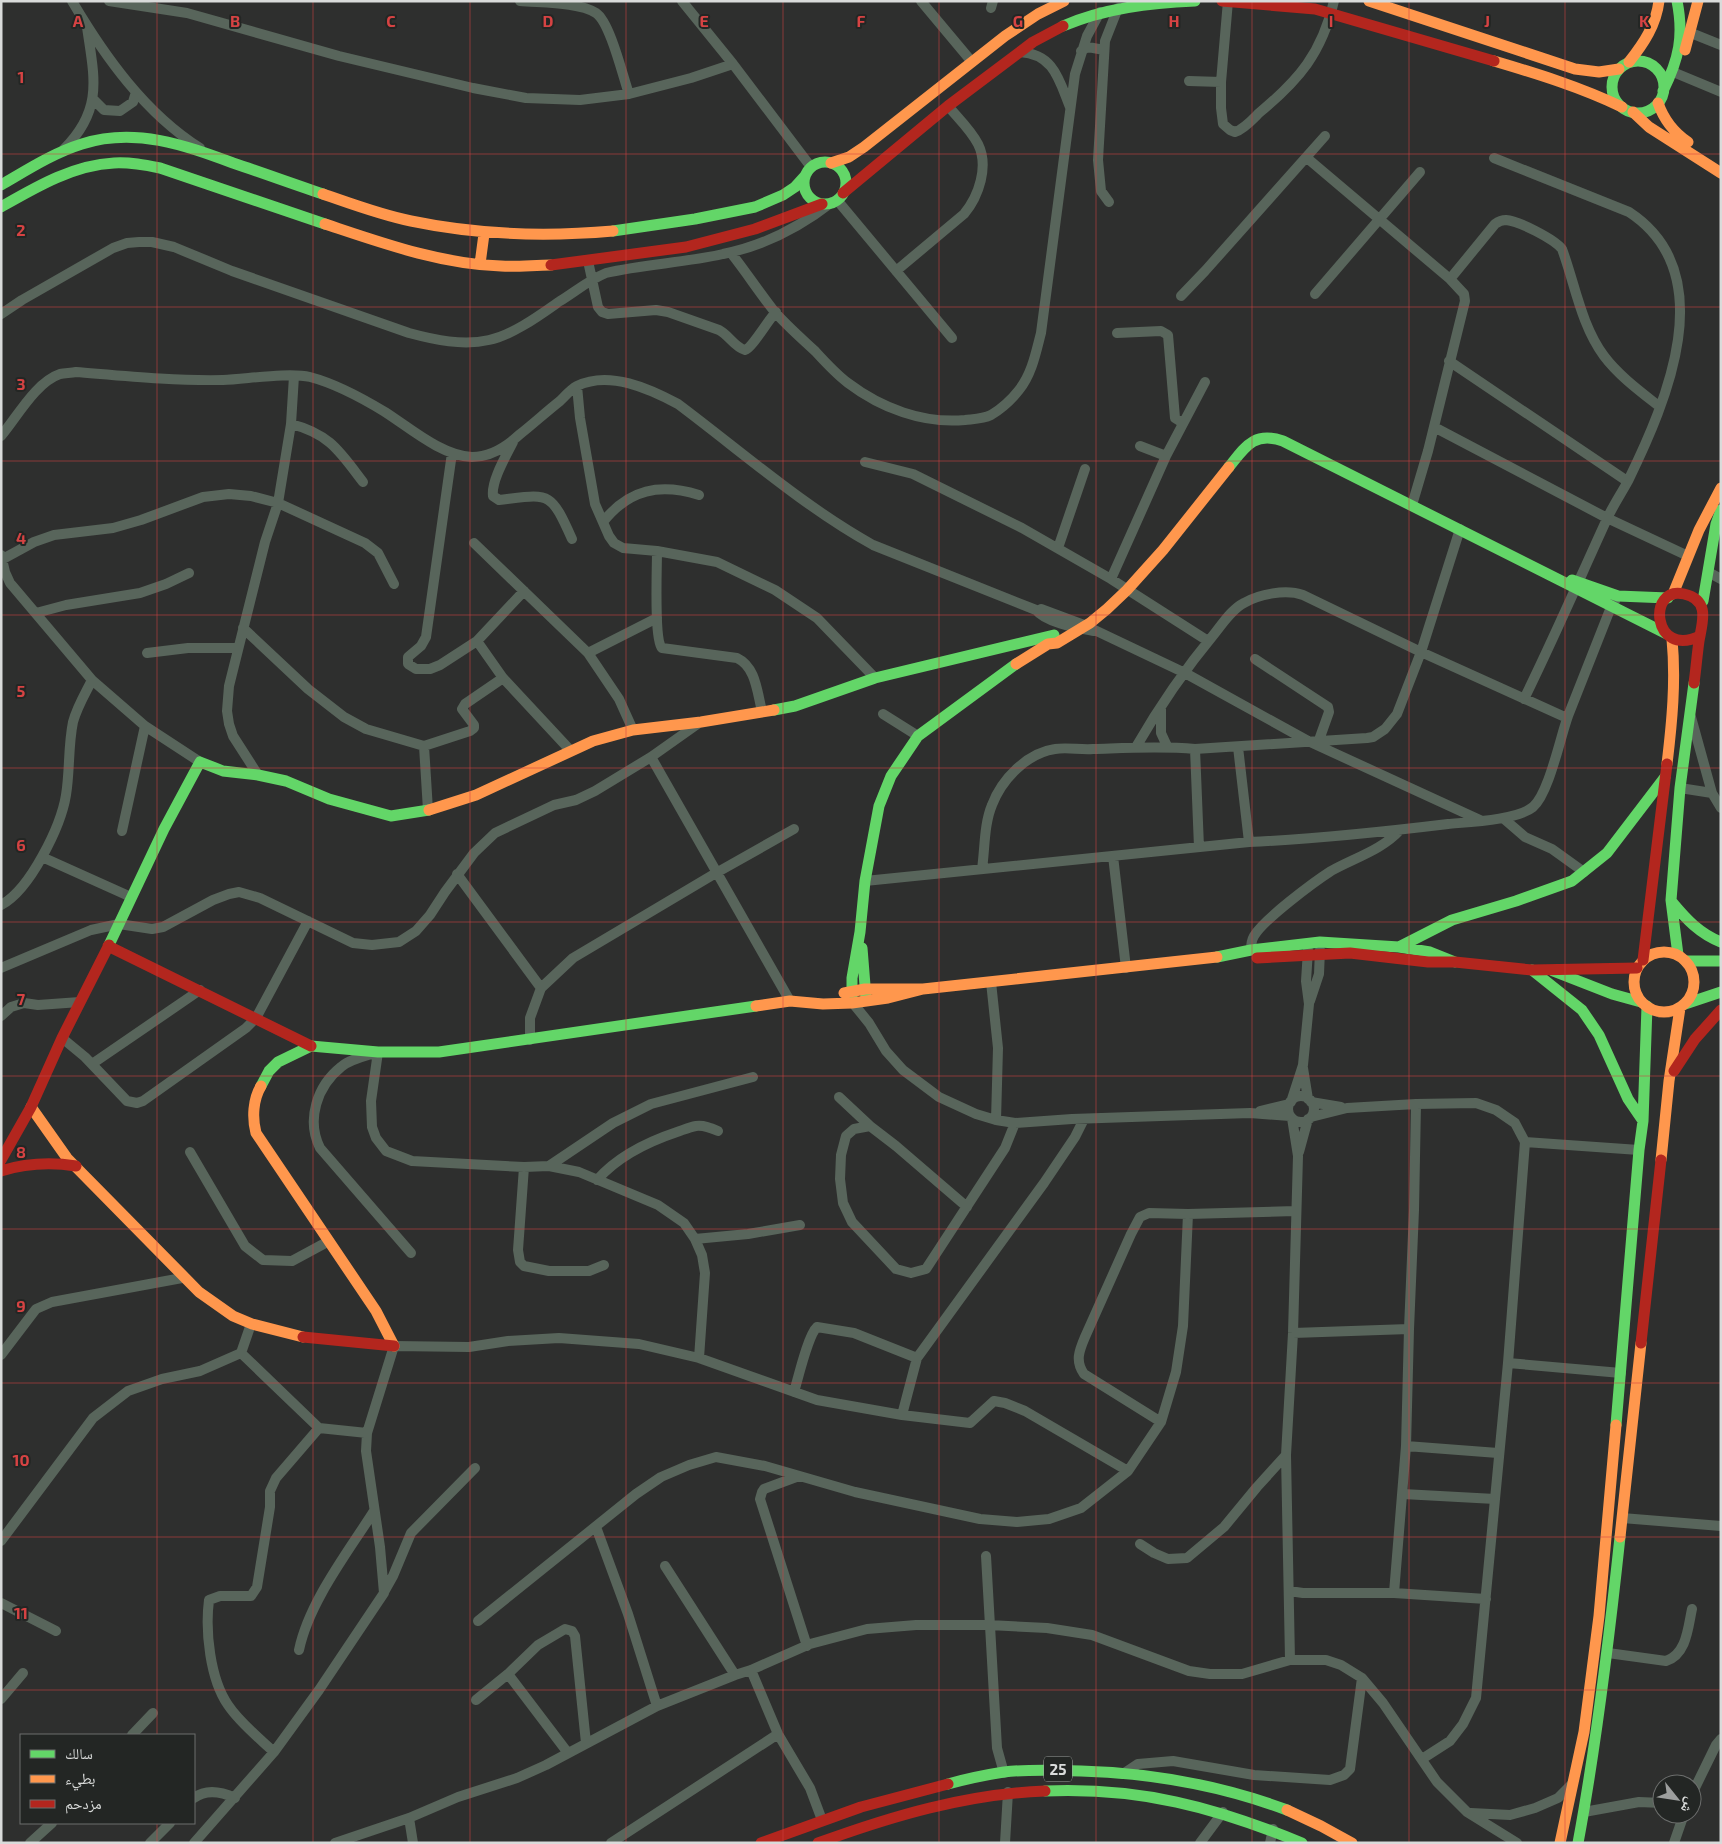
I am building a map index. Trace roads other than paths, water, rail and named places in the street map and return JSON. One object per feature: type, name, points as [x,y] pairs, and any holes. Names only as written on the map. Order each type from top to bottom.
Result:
[{"type":"street","points":[[72,1],[87,26],[136,92],[173,128],[214,156]]},
{"type":"street","points":[[109,1],[187,13],[339,56],[473,88],[526,98],[580,100],[628,94],[691,78],[733,64]]},
{"type":"street","points":[[520,1],[583,7],[598,14],[611,38],[628,94]]},
{"type":"street","points":[[682,1],[733,64],[808,172]]},
{"type":"street","points":[[920,1],[972,62]]},
{"type":"street","points":[[1,314],[113,248],[139,242],[152,242],[174,247],[232,271],[409,333],[436,340],[465,342],[490,340],[509,333],[554,306],[591,279],[620,270],[731,252],[777,237],[806,221],[948,106],[1033,42],[1063,25],[1118,8],[1141,4],[1195,1]]},
{"type":"street","points":[[1222,1],[1333,7],[1558,80],[1590,92],[1633,112],[1649,127],[1721,173]]},
{"type":"street","points":[[1228,1],[1221,82],[1223,124],[1230,130],[1239,130],[1266,108],[1305,69],[1314,57],[1333,7]]},
{"type":"street","points":[[1369,1],[1575,69],[1599,72],[1619,69]]},
{"type":"street","points":[[1622,107],[1617,103],[1612,92],[1613,79],[1619,69],[1629,62],[1646,40],[1654,26],[1659,1]]},
{"type":"street","points":[[1633,112],[1644,112],[1658,103],[1673,72],[1678,59],[1681,40],[1681,22],[1677,1]]},
{"type":"street","points":[[1678,59],[1685,50],[1691,33],[1698,1]]},
{"type":"street","points":[[831,164],[849,157],[864,147],[1021,24],[1056,3]]},
{"type":"street","points":[[1109,202],[1101,191],[1098,170],[1104,50],[1108,30],[1118,8]]},
{"type":"street","points":[[731,252],[776,312],[829,367],[848,383],[870,397],[895,410],[925,419],[947,422],[976,419],[991,415],[1008,401],[1028,376],[1041,333],[1075,74],[1087,36],[1100,12]]},
{"type":"street","points":[[63,150],[85,122],[94,99],[87,26]]},
{"type":"street","points":[[1691,33],[1721,45]]},
{"type":"street","points":[[1081,51],[1088,46],[1104,50]]},
{"type":"street","points":[[1020,52],[1034,54],[1052,67],[1070,108]]},
{"type":"street","points":[[1629,62],[1642,61],[1653,65],[1663,80],[1663,92]]},
{"type":"street","points":[[1673,72],[1721,92]]},
{"type":"street","points":[[1189,81],[1221,82]]},
{"type":"street","points":[[94,99],[104,110],[120,111],[133,102],[136,92]]},
{"type":"street","points":[[1658,103],[1663,118],[1672,130],[1721,163]]},
{"type":"street","points":[[896,271],[964,214],[976,196],[982,170],[980,149],[977,142],[948,106]]},
{"type":"street","points":[[1,185],[63,150],[102,138],[138,136],[173,142],[381,214],[436,227],[484,234],[533,236],[604,232],[674,223],[773,201],[793,190],[808,172],[821,163],[836,166],[843,173],[845,183],[834,200],[770,224],[709,242],[663,251],[554,265],[480,264],[438,258],[396,248],[160,168],[133,163],[105,163],[68,172],[1,207]]},
{"type":"street","points":[[1181,296],[1325,136]]},
{"type":"street","points":[[1307,158],[1450,279],[1462,291],[1465,297],[1434,427],[1412,505]]},
{"type":"street","points":[[1494,158],[1629,212],[1644,221],[1665,247],[1673,262],[1680,282],[1683,306],[1683,326],[1672,376],[1660,407],[1524,699]]},
{"type":"street","points":[[808,172],[804,181],[806,192],[812,200],[834,200],[952,338]]},
{"type":"street","points":[[1315,294],[1420,172]]},
{"type":"street","points":[[1450,279],[1499,221],[1504,220],[1514,223],[1553,240],[1562,249],[1590,333],[1598,347],[1631,384],[1660,407]]},
{"type":"street","points":[[480,264],[484,234]]},
{"type":"street","points":[[588,261],[598,307],[602,312],[608,314],[656,310],[668,312],[719,330],[726,334],[737,347],[745,350],[750,348],[761,330],[776,312]]},
{"type":"street","points":[[1118,333],[1160,331],[1168,335],[1175,418],[1183,423]]},
{"type":"street","points":[[1449,361],[1627,481]]},
{"type":"street","points":[[1,436],[38,389],[50,379],[61,374],[76,372],[175,379],[223,380],[308,376],[356,395],[425,439],[452,453],[471,457],[492,454],[513,441],[577,386],[614,381],[642,387],[678,404],[812,506],[852,533],[898,555],[1036,610],[1045,609],[1094,631],[1185,673],[1308,741],[1481,820]]},
{"type":"street","points":[[258,775],[234,736],[227,711],[238,648],[265,542],[278,503],[291,424],[294,376]]},
{"type":"street","points":[[1111,579],[1166,456],[1205,382]]},
{"type":"street","points":[[577,386],[580,418],[595,504],[614,543],[623,548],[657,551],[717,562],[775,590],[818,618],[875,678]]},
{"type":"street","points":[[291,424],[316,432],[328,441],[342,455],[363,482]]},
{"type":"street","points":[[1434,427],[1607,518],[1688,556]]},
{"type":"street","points":[[1422,1759],[1450,1741],[1463,1724],[1476,1698],[1508,1364],[1525,1142],[1515,1123],[1496,1110],[1476,1103],[1347,1108],[1300,1122],[1291,1117],[1250,1113],[1015,1123],[976,1114],[940,1096],[903,1070],[886,1051],[851,997],[865,880],[880,806],[891,776],[918,736],[1051,640],[1077,625],[1104,605],[1111,604],[1127,590],[1185,522],[1243,449],[1257,438],[1268,437],[1288,444],[1554,576],[1577,585],[1618,596],[1638,598],[1670,596],[1681,592],[1689,593],[1703,601],[1708,610],[1709,619],[1706,629],[1700,636],[1686,642],[1668,636],[1645,622],[1611,607],[1577,585]]},
{"type":"street","points":[[513,441],[499,470],[493,496],[499,500],[523,496],[544,497],[560,511],[572,539]]},
{"type":"street","points":[[1140,446],[1166,456]]},
{"type":"street","points":[[452,453],[426,637],[421,646],[408,658],[408,664],[416,669],[430,669],[440,665],[477,641],[524,591]]},
{"type":"street","points":[[865,462],[913,474],[1058,548],[1111,579],[1208,641]]},
{"type":"street","points":[[1058,548],[1085,469]]},
{"type":"street","points":[[1560,1843],[1575,1781],[1587,1714],[1595,1651],[1622,1373],[1639,1150],[1643,1121],[1644,1004],[1635,987],[1650,914],[1674,707],[1675,668],[1668,636],[1660,625],[1659,615],[1662,606],[1670,596],[1705,518],[1721,488]]},
{"type":"street","points":[[603,522],[625,500],[650,489],[681,489],[699,495]]},
{"type":"street","points":[[394,584],[384,563],[372,548],[365,543],[278,503],[251,496],[229,494],[203,497],[113,528],[54,535],[34,542],[2,558],[6,577],[92,680],[145,726],[200,762],[223,770],[286,781],[329,799],[391,816],[428,810],[476,795],[570,750],[593,741],[633,730],[701,722],[795,706],[875,678],[1011,644],[1051,640]]},
{"type":"street","points":[[1703,601],[1721,510]]},
{"type":"street","points":[[1705,518],[1718,526]]},
{"type":"street","points":[[982,869],[986,829],[992,805],[1004,783],[1019,766],[1034,756],[1055,748],[1091,749],[1167,746],[1195,750],[1373,737],[1385,730],[1396,714],[1421,652],[1460,529]]},
{"type":"street","points":[[474,543],[588,653],[619,698],[633,730]]},
{"type":"street","points":[[657,551],[659,645],[662,648],[737,658],[746,662],[752,672],[762,711]]},
{"type":"street","points":[[1708,572],[1721,579]]},
{"type":"street","points":[[36,614],[66,606],[140,593],[189,573]]},
{"type":"street","points":[[1136,747],[1151,721],[1226,619],[1243,603],[1258,597],[1286,592],[1303,595],[1421,652],[1567,718]]},
{"type":"street","points":[[865,880],[1249,842],[1400,830],[1503,818],[1532,808],[1544,792],[1567,718],[1611,607],[1618,596]]},
{"type":"street","points":[[588,653],[657,618]]},
{"type":"street","points":[[243,628],[308,689],[344,717],[366,730],[424,746],[470,732],[474,728],[474,724],[462,709],[465,704],[504,678]]},
{"type":"street","points":[[1578,1843],[1608,1653],[1669,1081],[1682,1006],[1691,993],[1693,984],[1690,968],[1682,958],[1671,900],[1680,788],[1700,636]]},
{"type":"street","points":[[477,641],[504,678],[570,750]]},
{"type":"street","points":[[1011,644],[1020,649],[1022,661]]},
{"type":"street","points":[[147,653],[188,648],[238,648]]},
{"type":"street","points":[[990,650],[1003,658],[1022,661]]},
{"type":"street","points":[[1255,659],[1327,706],[1330,712],[1320,740]]},
{"type":"street","points":[[1,905],[18,892],[30,878],[42,857],[61,812],[66,797],[76,711],[92,680]]},
{"type":"street","points":[[1162,707],[1161,733],[1167,746]]},
{"type":"street","points":[[1690,712],[1712,793],[1721,808]]},
{"type":"street","points":[[883,714],[918,736]]},
{"type":"street","points":[[1,968],[91,930],[119,924],[152,929],[163,927],[214,900],[240,892],[260,898],[352,943],[372,945],[399,942],[416,931],[430,915],[457,874],[474,853],[496,833],[554,805],[576,800],[595,791],[651,757],[701,722]]},
{"type":"street","points":[[122,831],[145,726]]},
{"type":"street","points":[[424,746],[428,810]]},
{"type":"street","points":[[1238,746],[1249,842]]},
{"type":"street","points":[[1195,750],[1199,847]]},
{"type":"street","points":[[651,757],[790,1001]]},
{"type":"street","points":[[1,1160],[31,1107],[62,1038],[119,924],[130,897],[200,762]]},
{"type":"street","points":[[1399,947],[1452,920],[1525,898],[1572,881],[1607,853],[1665,778]]},
{"type":"street","points":[[1680,788],[1712,793]]},
{"type":"street","points":[[1503,818],[1525,837],[1552,849],[1584,872]]},
{"type":"street","points":[[530,1040],[530,1018],[541,988],[572,958],[794,829]]},
{"type":"street","points":[[1252,950],[1251,943],[1258,931],[1317,880],[1384,844],[1400,830]]},
{"type":"street","points":[[1113,856],[1126,968]]},
{"type":"street","points":[[42,857],[130,897]]},
{"type":"street","points":[[457,874],[541,988]]},
{"type":"street","points":[[1671,900],[1683,916],[1699,930],[1721,942]]},
{"type":"street","points":[[62,1038],[92,1064],[123,1098],[132,1103],[143,1101],[246,1028],[256,1018],[308,921]]},
{"type":"street","points":[[860,932],[865,995],[860,1012]]},
{"type":"street","points":[[1298,1156],[1289,1113],[1290,1103],[1303,1065],[1309,1004],[1306,980],[1320,942]]},
{"type":"street","points":[[108,946],[311,1046],[378,1052],[439,1052],[790,1001],[811,1002],[865,995],[899,996],[923,989],[1228,956],[1252,950],[1320,942],[1399,947],[1430,952],[1455,962]]},
{"type":"street","points":[[1308,944],[1314,956]]},
{"type":"street","points":[[1228,956],[1252,958],[1350,953],[1428,962],[1455,962],[1532,970],[1640,964],[1653,954],[1662,952],[1682,958],[1721,961]]},
{"type":"street","points":[[1532,970],[1582,1010],[1599,1035],[1628,1099],[1643,1121]]},
{"type":"street","points":[[1550,970],[1663,1011],[1671,1011],[1721,992]]},
{"type":"street","points":[[991,982],[998,1048],[996,1120]]},
{"type":"street","points":[[92,1064],[200,990]]},
{"type":"street","points":[[1,1016],[11,1007],[24,1003],[38,1006],[80,1002]]},
{"type":"street","points":[[1669,1081],[1686,1049],[1701,1030],[1721,1010]]},
{"type":"street","points":[[311,1046],[278,1062],[269,1072],[258,1091],[253,1121],[256,1133],[376,1311],[394,1346],[367,1433],[366,1451],[380,1546],[384,1593]]},
{"type":"street","points":[[378,1052],[371,1100],[372,1127],[376,1138],[386,1150],[412,1161],[524,1167],[549,1166],[579,1172],[658,1205],[684,1223],[702,1254],[705,1273],[699,1358]]},
{"type":"street","points":[[378,1052],[342,1066],[323,1085],[317,1097],[314,1128],[320,1148],[411,1254]]},
{"type":"street","points":[[1290,1660],[1286,1455],[1293,1333],[1295,1210],[1298,1156],[1313,1107],[1310,1101],[1303,1065]]},
{"type":"street","points":[[549,1166],[613,1123],[651,1104],[753,1076]]},
{"type":"street","points":[[839,1097],[870,1126],[896,1146],[967,1208]]},
{"type":"street","points":[[1250,1113],[1290,1103],[1299,1097],[1347,1108]]},
{"type":"street","points":[[1394,1593],[1406,1446],[1416,1104]]},
{"type":"street","points":[[31,1107],[59,1149],[129,1219],[182,1278],[220,1308],[251,1324],[294,1334],[394,1346],[469,1347],[508,1341],[559,1338],[639,1344],[699,1358],[817,1400],[902,1415],[970,1423],[994,1401],[1025,1411],[1128,1471]]},
{"type":"street","points":[[902,1415],[918,1358],[1044,1183],[1075,1137],[1084,1119]]},
{"type":"street","points":[[870,1126],[854,1129],[846,1136],[841,1155],[840,1179],[843,1203],[852,1222],[896,1269],[911,1273],[926,1269],[1005,1148],[1015,1123]]},
{"type":"street","points":[[597,1180],[608,1168],[632,1151],[659,1138],[696,1126],[709,1127],[718,1131]]},
{"type":"street","points":[[1525,1142],[1639,1150]]},
{"type":"street","points":[[190,1152],[245,1246],[263,1260],[292,1261],[329,1241]]},
{"type":"street","points":[[1,1171],[20,1164],[37,1162],[54,1162],[76,1166]]},
{"type":"street","points":[[524,1167],[518,1250],[520,1262],[524,1266],[549,1271],[589,1271],[604,1266]]},
{"type":"street","points":[[1161,1422],[1084,1374],[1078,1366],[1079,1351],[1140,1217],[1149,1213],[1188,1214],[1295,1210]]},
{"type":"street","points":[[478,1621],[636,1494],[661,1477],[689,1464],[716,1458],[765,1466],[855,1492],[980,1519],[1017,1522],[1049,1519],[1081,1508],[1128,1471],[1161,1422],[1176,1372],[1183,1326],[1188,1214]]},
{"type":"street","points":[[695,1239],[748,1234],[800,1225]]},
{"type":"street","points":[[1,1355],[36,1309],[52,1302],[182,1278]]},
{"type":"street","points":[[1,1541],[93,1418],[128,1391],[200,1371],[241,1353],[251,1324]]},
{"type":"street","points":[[794,1392],[809,1341],[817,1327],[854,1333],[918,1358]]},
{"type":"street","points":[[1293,1333],[1409,1329]]},
{"type":"street","points":[[241,1353],[319,1428],[367,1433]]},
{"type":"street","points":[[1508,1364],[1622,1373]]},
{"type":"street","points":[[274,1752],[228,1705],[216,1679],[211,1656],[209,1605],[210,1600],[220,1596],[251,1596],[257,1587],[261,1552],[270,1507],[270,1491],[276,1478],[319,1428]]},
{"type":"street","points":[[1406,1446],[1498,1453]]},
{"type":"street","points":[[1140,1544],[1168,1559],[1187,1558],[1224,1527],[1286,1455]]},
{"type":"street","points":[[194,1843],[274,1752],[319,1690],[384,1593],[411,1533],[475,1468]]},
{"type":"street","points":[[799,1476],[764,1489],[760,1499],[807,1646]]},
{"type":"street","points":[[1403,1494],[1495,1499]]},
{"type":"street","points":[[299,1650],[303,1631],[314,1607],[374,1511]]},
{"type":"street","points":[[1622,1518],[1721,1526]]},
{"type":"street","points":[[596,1527],[628,1614],[657,1706]]},
{"type":"street","points":[[986,1556],[997,1748],[1004,1772]]},
{"type":"street","points":[[665,1566],[734,1675]]},
{"type":"street","points":[[1289,1590],[1303,1593],[1394,1593],[1486,1598]]},
{"type":"street","points":[[1,1603],[56,1631]]},
{"type":"street","points":[[1608,1653],[1666,1661],[1674,1659],[1681,1651],[1692,1609]]},
{"type":"street","points":[[336,1843],[409,1818],[458,1797],[517,1778],[657,1706],[807,1646],[867,1629],[916,1625],[989,1625],[1047,1628],[1092,1635],[1189,1671],[1210,1674],[1242,1674],[1290,1660],[1326,1660],[1341,1665],[1362,1678],[1383,1703],[1437,1782],[1467,1812],[1517,1843]]},
{"type":"street","points":[[476,1700],[508,1674],[538,1645],[565,1629],[572,1631],[575,1636],[586,1743]]},
{"type":"street","points":[[751,1670],[778,1734],[810,1788],[822,1820]]},
{"type":"street","points":[[1,1699],[23,1673]]},
{"type":"street","points":[[508,1674],[568,1752]]},
{"type":"street","points":[[1126,1772],[1138,1764],[1173,1761],[1254,1776],[1330,1780],[1344,1775],[1350,1769],[1362,1678]]},
{"type":"street","points":[[133,1734],[153,1713]]},
{"type":"street","points":[[611,1843],[778,1734]]},
{"type":"street","points":[[1702,1774],[1716,1744],[1721,1739]]},
{"type":"street","name":"25","points":[[761,1843],[891,1797],[1004,1772],[1057,1769],[1126,1772],[1183,1779],[1242,1794],[1296,1815],[1352,1843]]},
{"type":"street","points":[[1467,1812],[1510,1815],[1535,1808],[1558,1798],[1575,1781]]},
{"type":"street","name":"25","points":[[818,1843],[892,1817],[925,1808],[1008,1792],[1046,1789],[1138,1794],[1223,1812],[1273,1829],[1302,1843]]},
{"type":"street","points":[[1005,1843],[1008,1792]]},
{"type":"street","points":[[195,1797],[199,1794],[211,1793],[227,1794],[235,1798]]},
{"type":"street","points":[[1584,1812],[1639,1802],[1652,1803]]},
{"type":"street","points":[[1200,1843],[1223,1812]]},
{"type":"street","points":[[409,1818],[413,1843]]},
{"type":"street","points":[[30,1843],[51,1824]]},
{"type":"street","points":[[150,1843],[169,1824]]},
{"type":"street","points":[[1674,1843],[1681,1824]]},
{"type":"street","points":[[1270,1843],[1273,1829]]}]
